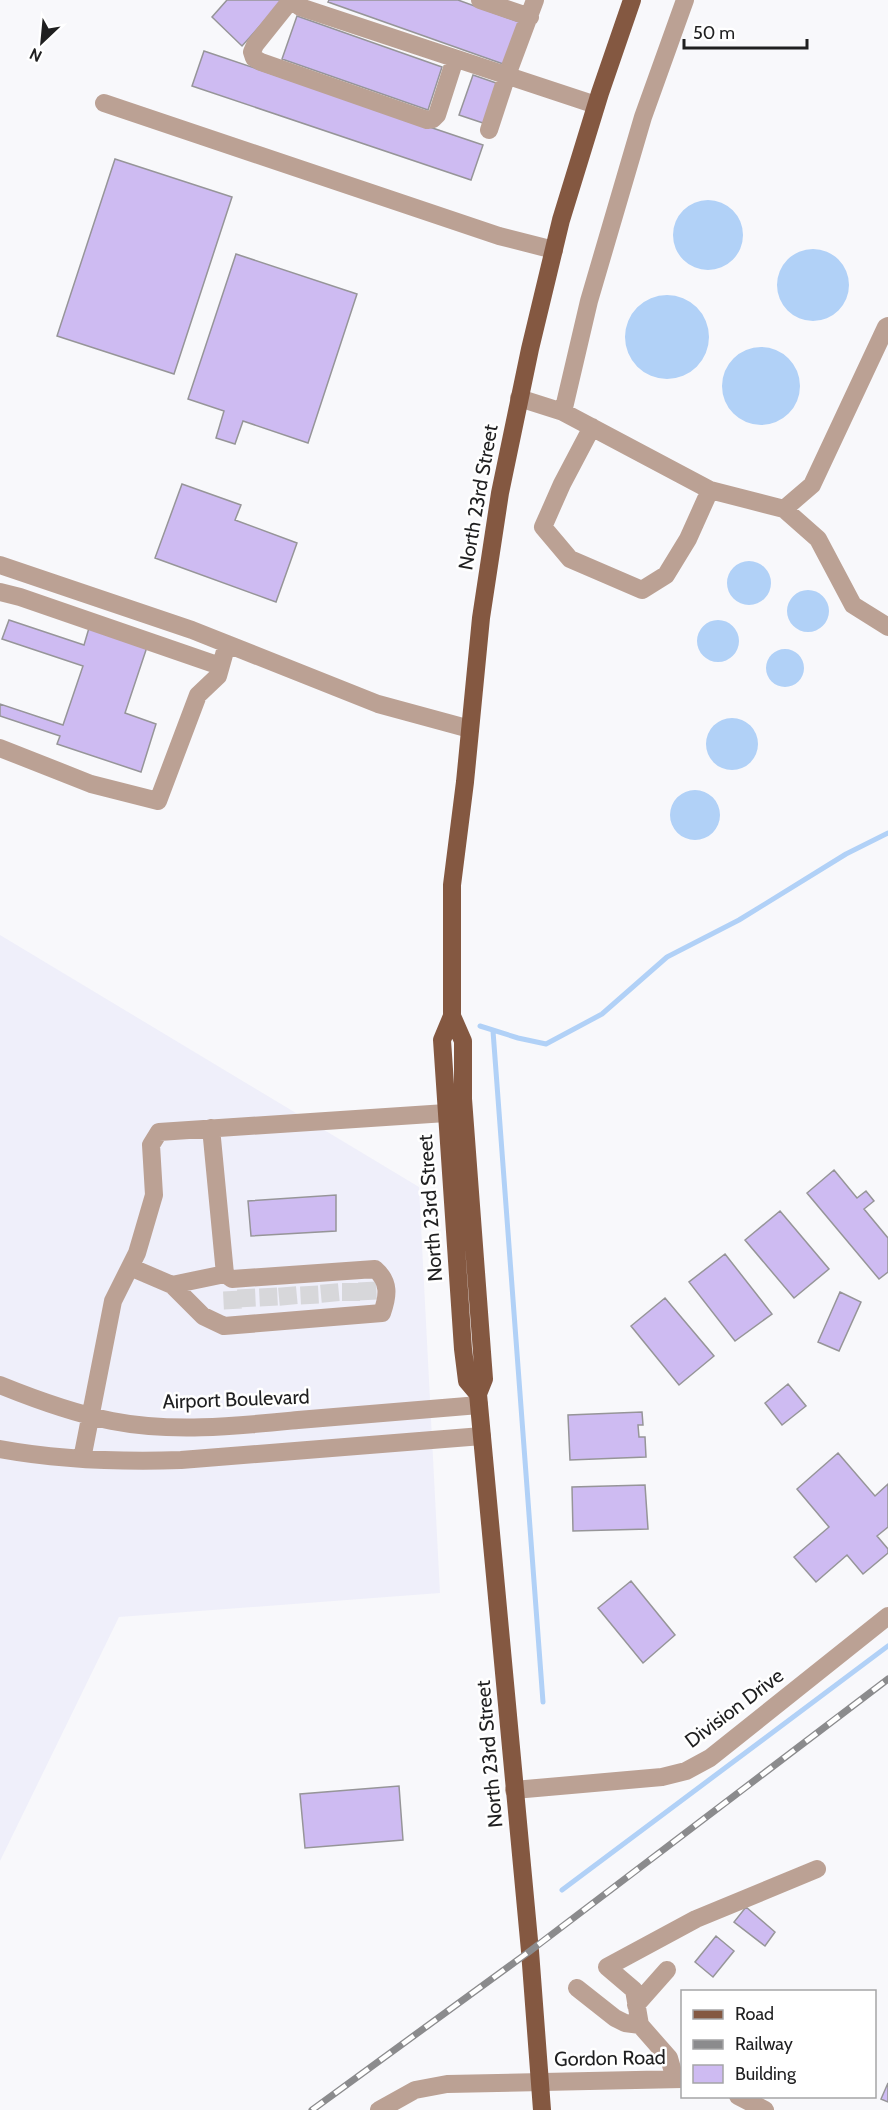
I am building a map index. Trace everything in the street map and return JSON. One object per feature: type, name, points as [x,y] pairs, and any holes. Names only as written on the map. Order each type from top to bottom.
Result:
[{"type":"main road","name":"North 23rd Street","points":[[479,1399],[467,1381],[463,1349],[442,1040],[452,1016],[452,885],[485,595],[500,494],[519,398],[554,250],[596,105],[632,0]]},
{"type":"main road","name":"North 23rd Street","points":[[452,1016],[463,1041],[463,1099],[484,1379],[479,1399],[530,1950],[542,2110]]},
{"type":"street","points":[[455,59],[437,115],[427,120],[261,62],[254,58],[252,52],[255,45],[291,0],[300,7],[596,105]]},
{"type":"street","points":[[480,0],[532,8],[489,130]]},
{"type":"street","points":[[562,412],[589,301],[643,117],[685,0]]},
{"type":"street","points":[[104,103],[499,236],[554,250]]},
{"type":"street","points":[[784,509],[812,485],[888,326]]},
{"type":"street","points":[[519,398],[562,412],[710,490],[784,509],[818,539],[853,605],[888,627]]},
{"type":"street","points":[[592,427],[562,484],[543,527],[570,559],[642,590],[666,575],[688,539],[710,490]]},
{"type":"street","points":[[0,565],[192,630],[378,704],[470,729]]},
{"type":"street","points":[[0,592],[220,666]]},
{"type":"street","points":[[0,748],[91,784],[158,801],[198,695],[218,676],[227,644]]},
{"type":"street","points":[[82,1459],[113,1301],[137,1253],[154,1195],[151,1145],[159,1132],[446,1113]]},
{"type":"street","points":[[211,1128],[236,1282]]},
{"type":"street","points":[[130,1267],[172,1286],[202,1316],[224,1326],[240,1318],[269,1315],[360,1309],[382,1313],[388,1297],[384,1277],[375,1269],[358,1276],[172,1286]]},
{"type":"street","name":"Airport Boulevard","points":[[0,1384],[40,1401],[89,1415],[114,1421],[151,1425],[236,1426],[479,1399]]},
{"type":"street","points":[[0,1449],[82,1459],[181,1460],[482,1436]]},
{"type":"street","name":"Division Drive","points":[[514,1790],[662,1777],[686,1771],[710,1758],[888,1616]]},
{"type":"street","points":[[679,2079],[669,2058],[640,2025],[634,1990],[608,1967],[696,1919],[817,1869]]},
{"type":"street","points":[[636,2005],[667,1970]]},
{"type":"street","points":[[577,1988],[615,2018],[625,2023],[640,2025]]},
{"type":"street","name":"Gordon Road","points":[[379,2110],[404,2095],[432,2086],[679,2079]]},
{"type":"street","points":[[740,2098],[765,2110]]},
{"type":"shaded area","points":[[0,935],[419,1187],[440,1593],[119,1617],[0,1861]]},
{"type":"water","points":[[715,200],[728,206],[737,215],[741,221],[743,235],[741,249],[733,260],[722,268],[701,270],[683,260],[675,249],[673,228],[683,210],[694,202]]},
{"type":"water","points":[[820,249],[839,259],[847,271],[849,285],[847,299],[839,311],[827,319],[806,321],[787,311],[779,299],[777,278],[787,259],[799,251]]},
{"type":"water","points":[[667,295],[690,302],[702,314],[709,337],[702,360],[690,372],[667,379],[644,372],[632,360],[625,337],[632,314],[644,302]]},
{"type":"water","points":[[761,347],[776,350],[789,358],[797,371],[800,386],[797,401],[789,414],[776,422],[761,425],[746,422],[733,414],[725,401],[722,386],[725,371],[733,358],[746,350]]},
{"type":"water","points":[[749,561],[765,567],[771,583],[765,599],[749,605],[733,599],[727,583],[733,567]]},
{"type":"water","points":[[808,590],[823,596],[829,611],[823,626],[808,632],[793,626],[787,611],[793,596]]},
{"type":"water","points":[[718,620],[733,626],[739,641],[733,656],[718,662],[703,656],[697,641],[703,626]]},
{"type":"water","points":[[785,649],[799,654],[804,668],[799,682],[785,687],[771,682],[766,668],[771,654]]},
{"type":"water","points":[[727,718],[737,718],[751,725],[758,744],[751,763],[737,770],[727,770],[717,766],[710,759],[706,749],[706,739],[710,729],[717,722]]},
{"type":"water","points":[[695,790],[713,797],[720,815],[713,833],[695,840],[677,833],[670,815],[677,797]]},
{"type":"building","points":[[227,0],[283,0],[242,46],[212,17]]},
{"type":"building","points":[[329,0],[458,0],[522,23],[506,65],[328,2]]},
{"type":"building","points":[[297,16],[442,67],[428,110],[282,59]]},
{"type":"building","points":[[204,51],[483,145],[471,180],[192,86]]},
{"type":"building","points":[[473,75],[499,84],[486,124],[459,115]]},
{"type":"building","points":[[115,159],[232,197],[174,374],[57,336]]},
{"type":"building","points":[[236,254],[357,294],[308,443],[243,421],[235,444],[216,438],[224,411],[188,399]]},
{"type":"building","points":[[182,484],[241,505],[235,520],[297,543],[276,602],[155,558]]},
{"type":"building","points":[[9,620],[84,645],[89,628],[147,647],[125,713],[156,724],[141,772],[57,744],[60,736],[0,716],[0,704],[63,725],[83,666],[2,639]]},
{"type":"building","points":[[834,1170],[857,1198],[866,1191],[874,1201],[864,1209],[888,1238],[888,1272],[879,1279],[807,1193]]},
{"type":"building","points":[[336,1195],[336,1231],[251,1236],[248,1201]]},
{"type":"building","points":[[780,1211],[829,1269],[794,1298],[745,1240]]},
{"type":"building","points":[[725,1254],[772,1314],[735,1341],[689,1282]]},
{"type":"building","points":[[840,1292],[861,1302],[839,1351],[818,1342]]},
{"type":"building","points":[[665,1298],[714,1356],[679,1385],[631,1326]]},
{"type":"building","points":[[788,1384],[806,1406],[782,1425],[765,1403]]},
{"type":"building","points":[[642,1412],[643,1425],[638,1425],[639,1437],[645,1437],[646,1457],[570,1460],[568,1415]]},
{"type":"building","points":[[838,1453],[875,1496],[888,1484],[888,1527],[877,1536],[888,1549],[888,1553],[863,1574],[847,1555],[816,1582],[794,1557],[829,1527],[797,1489]]},
{"type":"building","points":[[645,1485],[648,1529],[573,1531],[572,1487]]},
{"type":"building","points":[[631,1581],[675,1635],[643,1663],[598,1608]]},
{"type":"building","points":[[399,1786],[403,1840],[305,1848],[300,1794]]},
{"type":"building","points":[[746,1907],[775,1932],[765,1946],[734,1922]]},
{"type":"building","points":[[716,1936],[734,1951],[713,1977],[695,1962]]},
{"type":"building","points":[[888,2083],[888,2102],[881,2099]]},
{"type":"waterway","points":[[480,1026],[546,1044],[602,1014],[667,957],[739,920],[846,854],[888,833]]},
{"type":"waterway","points":[[493,1031],[543,1702]]},
{"type":"waterway","points":[[562,1890],[888,1646]]},
{"type":"tunnel","points":[[367,1282],[368,1302]]},
{"type":"tunnel","points":[[351,1283],[351,1303]]},
{"type":"tunnel","points":[[329,1284],[331,1305]]},
{"type":"tunnel","points":[[309,1286],[310,1305]]},
{"type":"tunnel","points":[[287,1287],[289,1308]]},
{"type":"tunnel","points":[[268,1288],[269,1308]]},
{"type":"tunnel","points":[[246,1289],[247,1310]]},
{"type":"tunnel","points":[[232,1291],[233,1311]]},
{"type":"railway","points":[[312,2110],[530,1951],[888,1679]]}]
